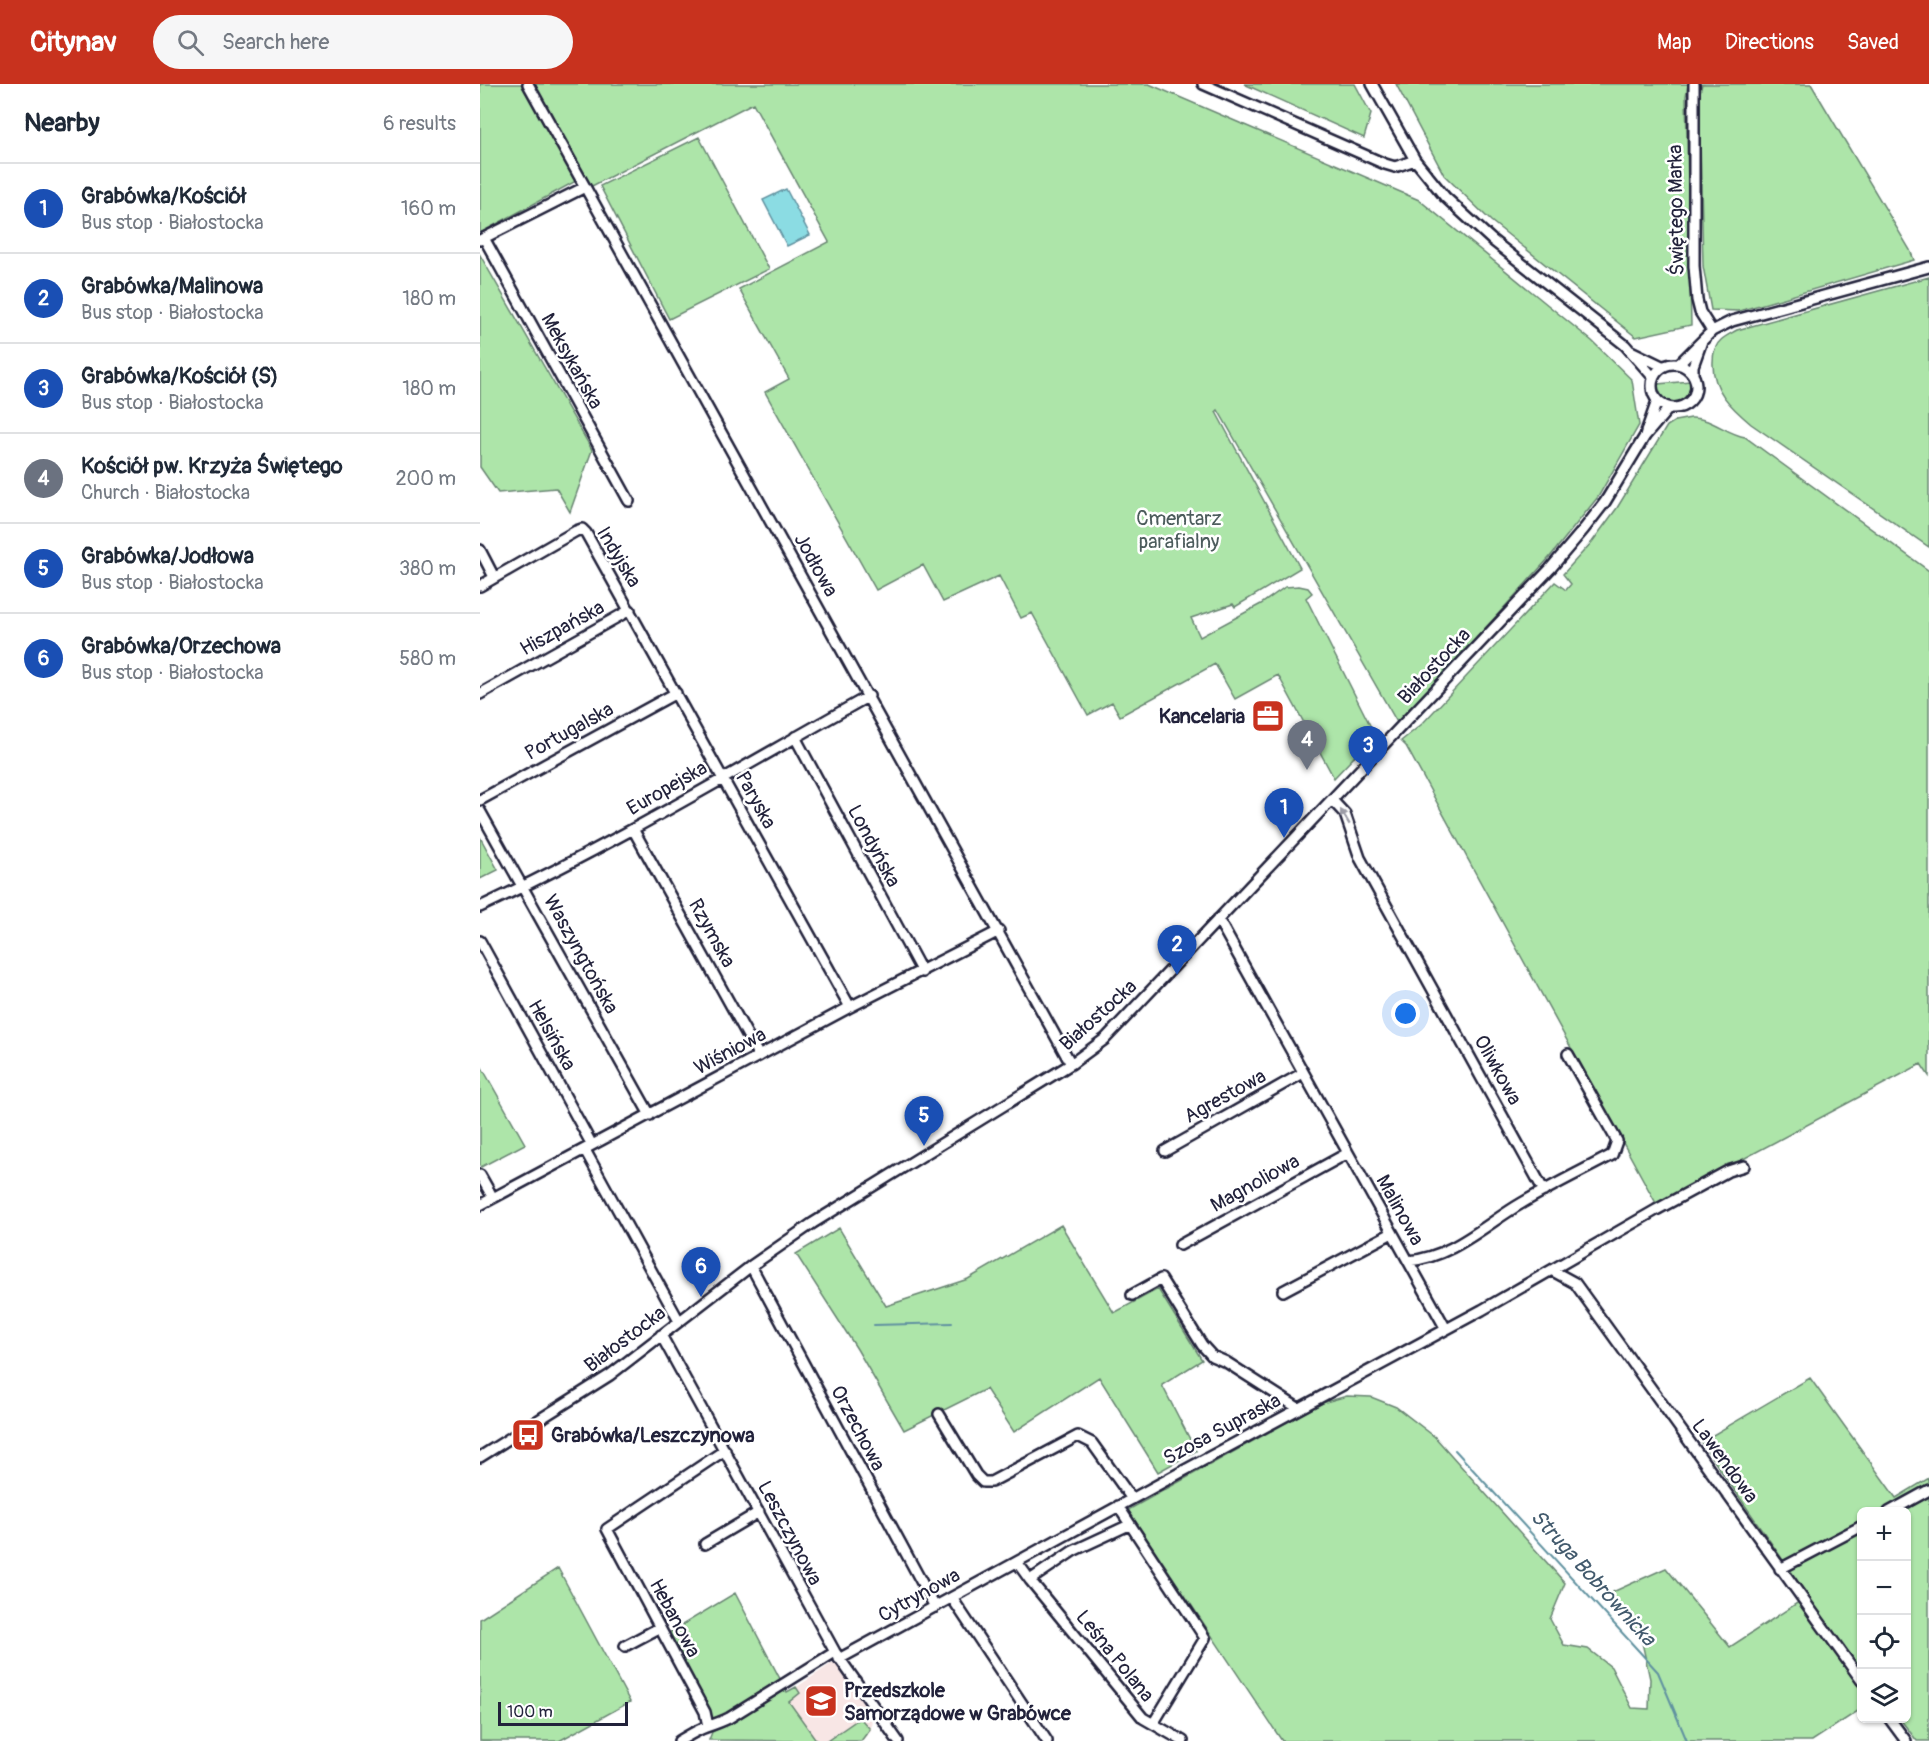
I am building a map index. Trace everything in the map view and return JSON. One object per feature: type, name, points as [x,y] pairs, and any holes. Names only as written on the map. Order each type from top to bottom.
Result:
[{"type":"street","name":"Jodłowa","points":[[528,84],[1071,1064]]},
{"type":"street","points":[[1203,84],[1385,164],[1395,167],[1414,160]]},
{"type":"street","points":[[1372,84],[1414,160],[1445,196],[1477,227],[1631,351],[1653,377]]},
{"type":"street","name":"Świętego Marka","points":[[1694,84],[1694,266],[1700,312],[1712,331]]},
{"type":"street","points":[[482,239],[585,187]]},
{"type":"street","name":"Meksykańska","points":[[482,239],[629,501]]},
{"type":"street","points":[[1631,351],[1662,366],[1679,364],[1712,331],[1731,321],[1929,267]]},
{"type":"street","points":[[1662,366],[1653,377],[1652,389],[1657,400],[1669,408],[1682,407],[1691,400],[1697,386],[1693,366],[1702,341]]},
{"type":"street","points":[[1679,364],[1693,374]]},
{"type":"street","name":"Białostocka","points":[[1645,436],[1657,400]]},
{"type":"street","name":"Białostocka","points":[[480,1457],[584,1393],[751,1266],[869,1187],[1071,1064],[1105,1038],[1542,578],[1605,501],[1645,436],[1669,408]]},
{"type":"street","name":"Indyjska","points":[[480,586],[582,529],[630,610]]},
{"type":"street","points":[[480,550],[494,578]]},
{"type":"street","name":"Paryska","points":[[630,610],[850,1007]]},
{"type":"street","name":"Hiszpańska","points":[[480,694],[630,610]]},
{"type":"street","name":"Portugalska","points":[[480,800],[676,693]]},
{"type":"street","name":"Europejska","points":[[480,907],[633,829],[869,696]]},
{"type":"street","name":"Londyńska","points":[[795,737],[922,972]]},
{"type":"street","name":"Oliwkowa","points":[[1332,800],[1345,814],[1360,858],[1544,1191]]},
{"type":"street","name":"Waszyngtońska","points":[[480,811],[650,1115]]},
{"type":"street","name":"Rzymska","points":[[633,829],[759,1056]]},
{"type":"street","name":"Malinowa","points":[[1218,919],[1446,1329]]},
{"type":"street","name":"Wiśniowa","points":[[480,1205],[850,1007],[999,932]]},
{"type":"street","name":"Helsińska","points":[[480,941],[679,1321]]},
{"type":"street","points":[[1408,1261],[1425,1260],[1442,1254],[1544,1191],[1612,1155],[1617,1141],[1568,1054]]},
{"type":"street","name":"Agrestowa","points":[[1166,1150],[1303,1073]]},
{"type":"street","name":"Magnoliowa","points":[[1180,1245],[1348,1153]]},
{"type":"street","points":[[1446,1329],[1728,1171],[1744,1166]]},
{"type":"street","points":[[480,1175],[493,1198]]},
{"type":"street","points":[[1283,1291],[1392,1233]]},
{"type":"street","name":"Orzechowa","points":[[751,1266],[935,1607]]},
{"type":"street","name":"Lawendowa","points":[[1553,1271],[1575,1283],[1857,1674]]},
{"type":"street","points":[[1132,1295],[1161,1279],[1202,1345],[1212,1356],[1226,1362],[1298,1408]]},
{"type":"street","name":"Szosa Supraska","points":[[1017,1562],[1446,1329]]},
{"type":"street","name":"Leszczynowa","points":[[662,1335],[837,1656],[898,1741]]},
{"type":"street","points":[[939,1414],[976,1475],[983,1482],[991,1482],[1078,1437],[1092,1443],[1132,1499]]},
{"type":"street","name":"Hebanowa","points":[[708,1726],[705,1712],[607,1529],[725,1450]]},
{"type":"street","points":[[1897,1507],[1929,1490]]},
{"type":"street","points":[[1118,1506],[1205,1638],[1154,1724]]},
{"type":"street","points":[[705,1545],[759,1512]]},
{"type":"street","points":[[1030,1580],[1073,1551],[1129,1525]]},
{"type":"street","points":[[1780,1569],[1857,1529]]},
{"type":"street","name":"Cytrynowa","points":[[679,1741],[708,1726],[715,1726],[837,1656],[935,1607],[1017,1562]]},
{"type":"street","name":"Leśna Polana","points":[[1017,1562],[1128,1702],[1143,1718],[1183,1741]]},
{"type":"street","points":[[952,1598],[1047,1741]]},
{"type":"street","points":[[625,1646],[660,1628]]},
{"type":"street","points":[[1892,1723],[1906,1741]]},
{"type":"shaded area","name":"Przedszkole Samorządowe w Grabówce","points":[[834,1662],[872,1716],[871,1730],[862,1741],[810,1741],[785,1695]]},
{"type":"green space","points":[[480,84],[521,84],[576,181],[480,233]]},
{"type":"green space","name":"Cmentarz parafialny","points":[[532,84],[1149,84],[1419,200],[1592,341],[1632,380],[1639,425],[1598,497],[1549,558],[1398,724],[1218,410],[1216,412],[1300,568],[1235,607],[1233,604],[1191,618],[1200,637],[1261,604],[1285,587],[1308,588],[1312,593],[1306,598],[1375,735],[1334,778],[1278,675],[1235,699],[1215,664],[1120,716],[1112,702],[1088,715],[1032,613],[1021,618],[999,576],[943,602],[923,565],[876,590],[765,392],[789,379],[739,289],[829,242],[753,103],[590,187]]},
{"type":"green space","points":[[1244,84],[1355,84],[1371,114],[1364,138]]},
{"type":"green space","points":[[1396,84],[1688,84],[1686,96],[1691,325],[1636,337],[1491,221],[1444,175]]},
{"type":"green space","points":[[1702,84],[1811,84],[1914,260],[1739,311],[1711,310],[1703,266],[1699,97]]},
{"type":"green space","points":[[699,137],[769,269],[669,319],[600,186]]},
{"type":"green space","points":[[480,255],[592,450],[570,512],[556,488],[498,493],[480,467]]},
{"type":"green space","points":[[1929,277],[1929,547],[1751,424],[1736,411],[1719,389],[1714,372],[1713,356],[1719,342],[1737,330]]},
{"type":"green space","points":[[1690,381],[1690,390],[1686,397],[1675,402],[1669,402],[1664,398],[1658,384]]},
{"type":"green space","points":[[1691,418],[1705,420],[1745,437],[1929,571],[1929,1076],[1921,1064],[1657,1205],[1406,746],[1401,741],[1422,724],[1555,582],[1566,590],[1571,584],[1563,574],[1592,542],[1617,508],[1667,426],[1675,421]]},
{"type":"green space","points":[[480,837],[498,870],[480,879]]},
{"type":"green space","points":[[480,1064],[525,1144],[481,1167],[480,1165]]},
{"type":"green space","points":[[1061,1225],[1114,1313],[1158,1289],[1202,1360],[1162,1385],[1196,1451],[1158,1472],[1099,1377],[1014,1432],[986,1389],[904,1430],[857,1349],[796,1254],[839,1228],[886,1306],[968,1279]]},
{"type":"green space","points":[[1810,1378],[1896,1498],[1929,1478],[1929,1741],[1917,1741],[1903,1723],[1911,1723],[1911,1507],[1857,1507],[1857,1712],[1812,1741],[1282,1741],[1128,1510],[1322,1403],[1347,1396],[1371,1397],[1396,1407],[1435,1437],[1565,1583],[1550,1619],[1564,1645],[1588,1649],[1611,1667],[1632,1708],[1649,1709],[1650,1679],[1640,1633],[1606,1595],[1666,1568],[1730,1647],[1808,1596],[1701,1442]]},
{"type":"green space","points":[[558,1568],[630,1702],[559,1741],[480,1741],[480,1619]]},
{"type":"green space","points":[[735,1593],[787,1692],[796,1687],[800,1693],[789,1702],[817,1741],[709,1740],[712,1732],[718,1729],[667,1634]]},
{"type":"green space","points":[[860,1718],[870,1729],[861,1741],[827,1741]]},
{"type":"water","points":[[786,189],[810,235],[787,246],[763,200]]},
{"type":"waterway","name":"Struga Bobrownicka","points":[[874,1325],[952,1323]]},
{"type":"waterway","name":"Struga Bobrownicka","points":[[1455,1450],[1658,1672],[1687,1741]]},
{"type":"place","name":"Kancelaria","points":[[1268,716]]},
{"type":"place","name":"Kościół pw. Krzyża Świętego","points":[[1307,770]]},
{"type":"place","name":"Grabówka/Kościół (S)","points":[[1368,776]]},
{"type":"place","name":"Grabówka/Kościół","points":[[1284,838]]},
{"type":"place","name":"Grabówka/Malinowa","points":[[1177,975]]},
{"type":"place","name":"Grabówka/Jodłowa","points":[[924,1146]]},
{"type":"place","name":"Grabówka/Orzechowa","points":[[701,1297]]},
{"type":"place","name":"Grabówka/Leszczynowa","points":[[528,1435]]},
{"type":"place","name":"Przedszkole Samorządowe w Grabówce","points":[[821,1701]]}]
